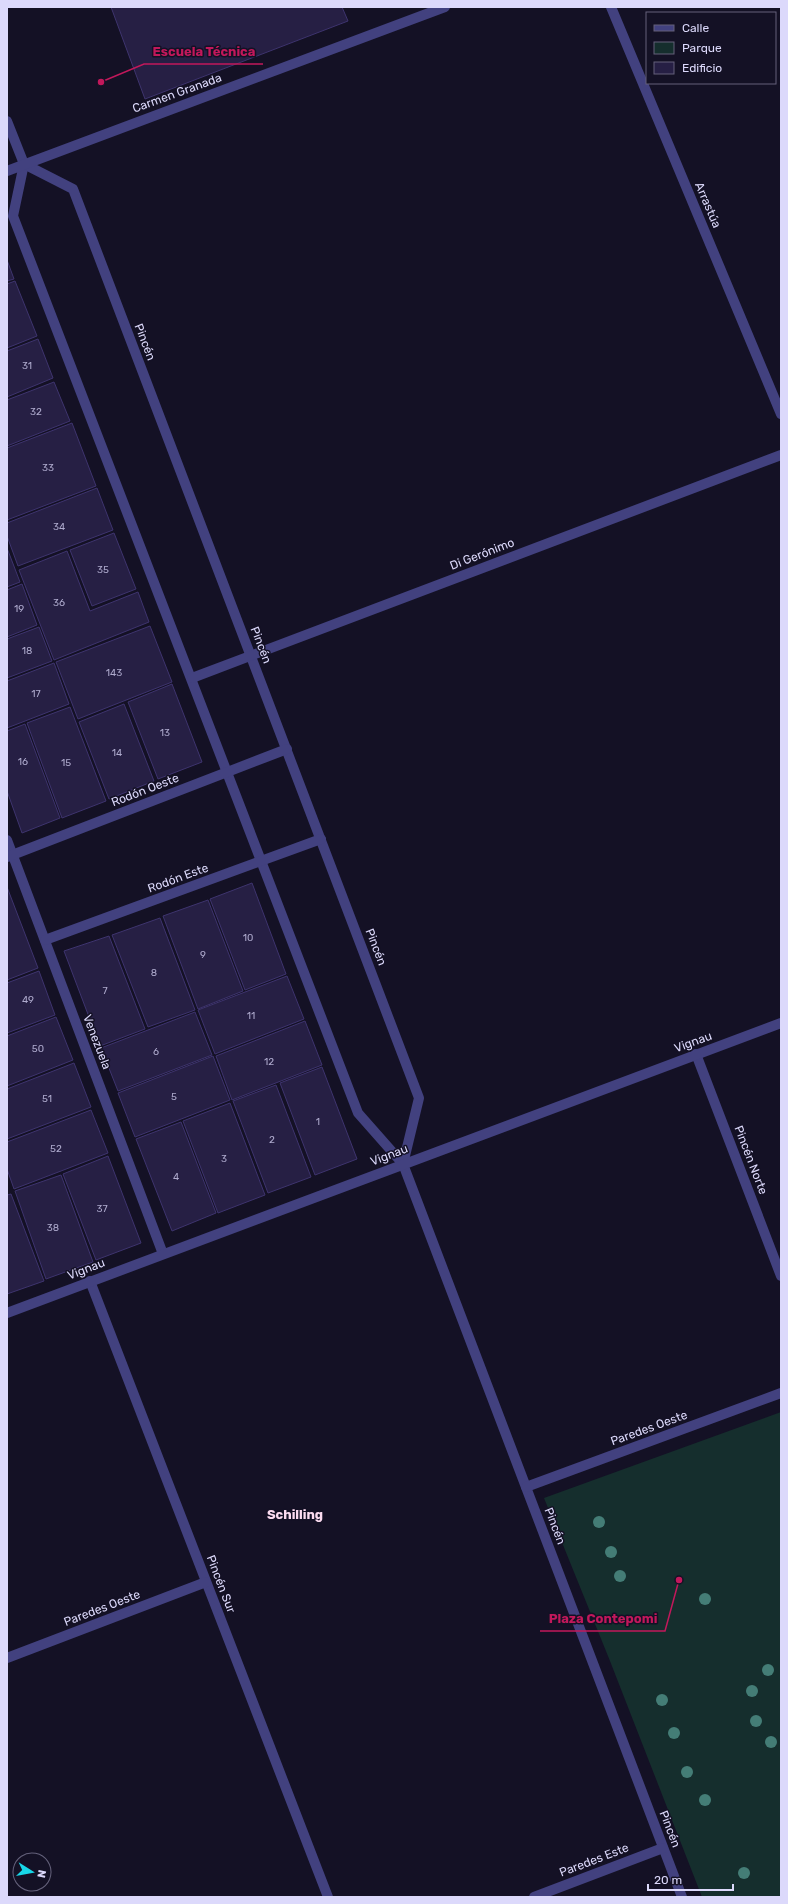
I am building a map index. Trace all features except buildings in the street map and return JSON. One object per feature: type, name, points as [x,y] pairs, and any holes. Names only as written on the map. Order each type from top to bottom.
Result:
[{"type":"street","name":"Carmen Granada","points":[[7,171],[445,7]]},
{"type":"street","name":"Arrastúa","points":[[611,7],[781,414]]},
{"type":"street","points":[[7,121],[24,164]]},
{"type":"street","name":"Pincén","points":[[403,1164],[419,1098],[287,749],[73,189],[24,164],[13,216],[192,678],[358,1113],[403,1164],[682,1897]]},
{"type":"street","name":"Di Gerónimo","points":[[192,678],[781,455]]},
{"type":"street","name":"Rodón Oeste","points":[[10,856],[287,749]]},
{"type":"street","name":"Rodón Este","points":[[45,940],[321,839]]},
{"type":"street","name":"Venezuela","points":[[7,840],[10,856],[45,940],[163,1254]]},
{"type":"street","name":"Vignau","points":[[7,1312],[781,1023]]},
{"type":"street","name":"Pincén Norte","points":[[696,1054],[781,1276]]},
{"type":"street","name":"Pincén Sur","points":[[90,1281],[328,1897]]},
{"type":"street","name":"Paredes Oeste","points":[[526,1487],[781,1393]]},
{"type":"street","name":"Paredes Oeste","points":[[7,1658],[206,1582]]},
{"type":"street","name":"Paredes Este","points":[[534,1897],[663,1848]]},
{"type":"green space","points":[[781,1412],[781,1897],[702,1897],[610,1661],[544,1498]]},
{"type":"place","name":"Escuela Técnica","points":[[101,82]]},
{"type":"place","name":"Plaza Contepomi","points":[[679,1580]]},
{"type":"district","name":"Schilling","points":[[295,1514]]}]
